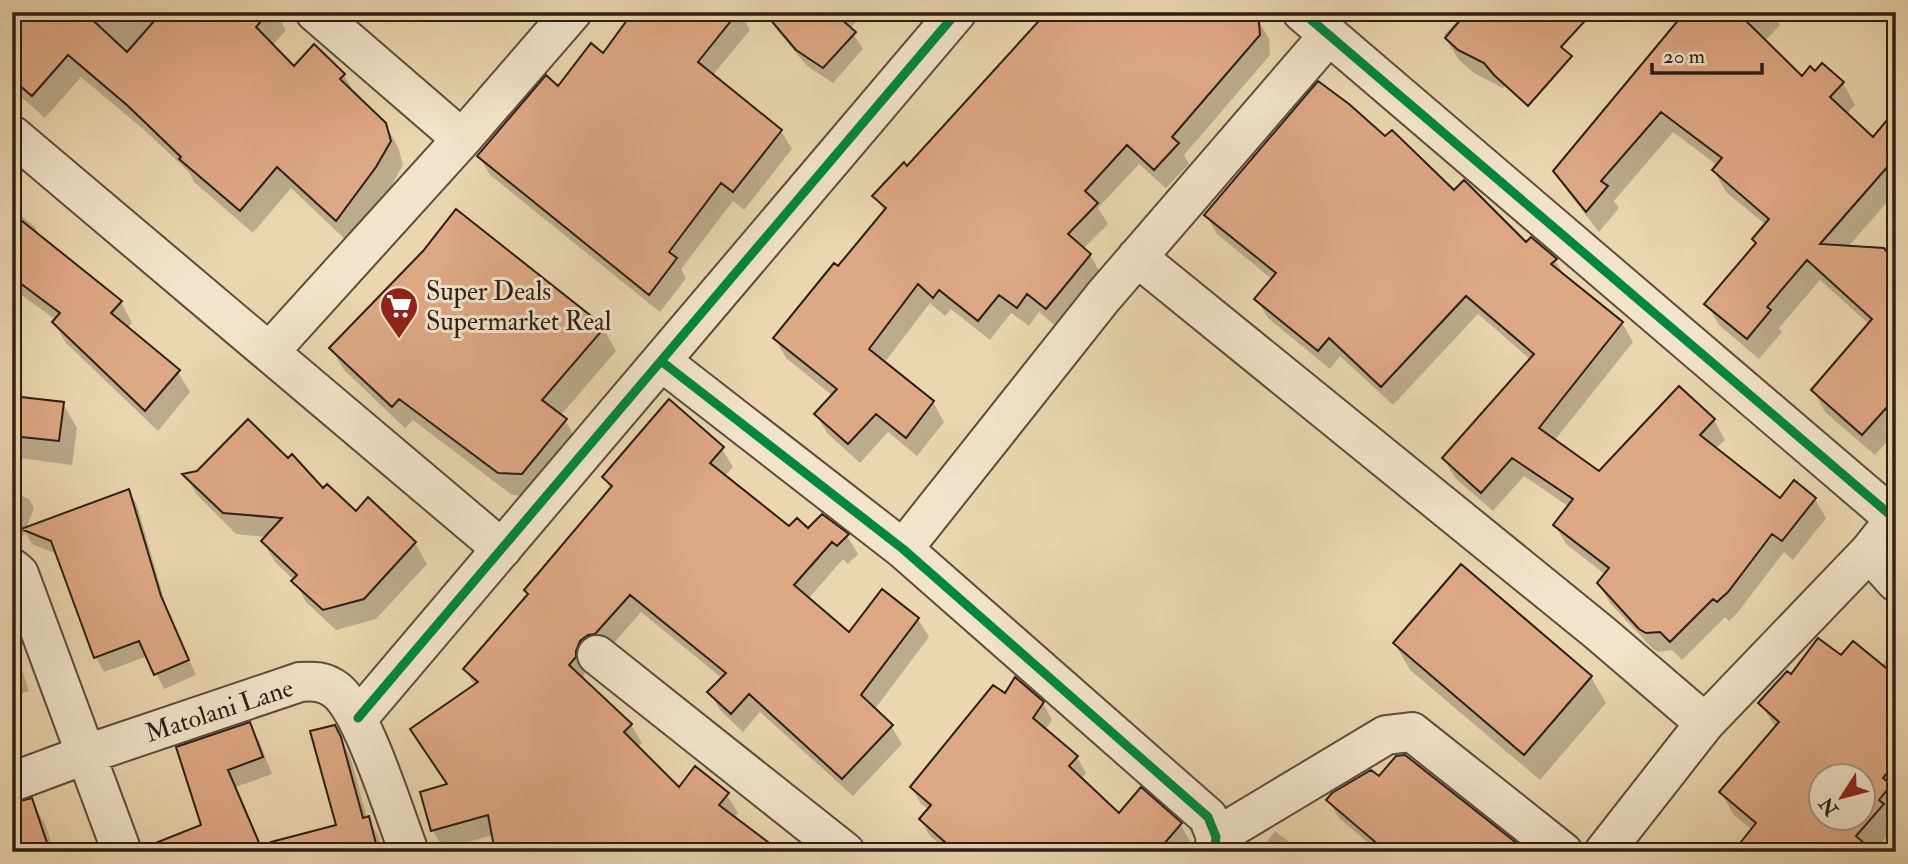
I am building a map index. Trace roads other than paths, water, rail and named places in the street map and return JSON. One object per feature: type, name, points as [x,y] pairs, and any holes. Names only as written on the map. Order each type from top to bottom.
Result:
[{"type":"street","points":[[315,12],[462,139]]},
{"type":"street","points":[[270,351],[462,139],[572,12]]},
{"type":"street","points":[[358,718],[661,360],[938,19]]},
{"type":"street","points":[[903,549],[1137,257],[1316,24],[1896,518],[1869,552],[1705,723],[1604,852]]},
{"type":"street","points":[[12,135],[502,549]]},
{"type":"street","points":[[1137,257],[1600,633],[1705,723]]},
{"type":"street","points":[[661,360],[903,549],[1208,817],[1215,844],[1386,735],[1412,732],[1563,852]]},
{"type":"street","points":[[1869,552],[1896,582]]},
{"type":"street","points":[[12,568],[19,574],[122,852]]},
{"type":"street","points":[[597,655],[845,852]]},
{"type":"street","name":"Matolani Lane","points":[[12,782],[300,682],[319,681],[337,691],[358,718],[409,852]]},
{"type":"place","name":"Super Deals Supermarket Real","points":[[399,340]]}]
